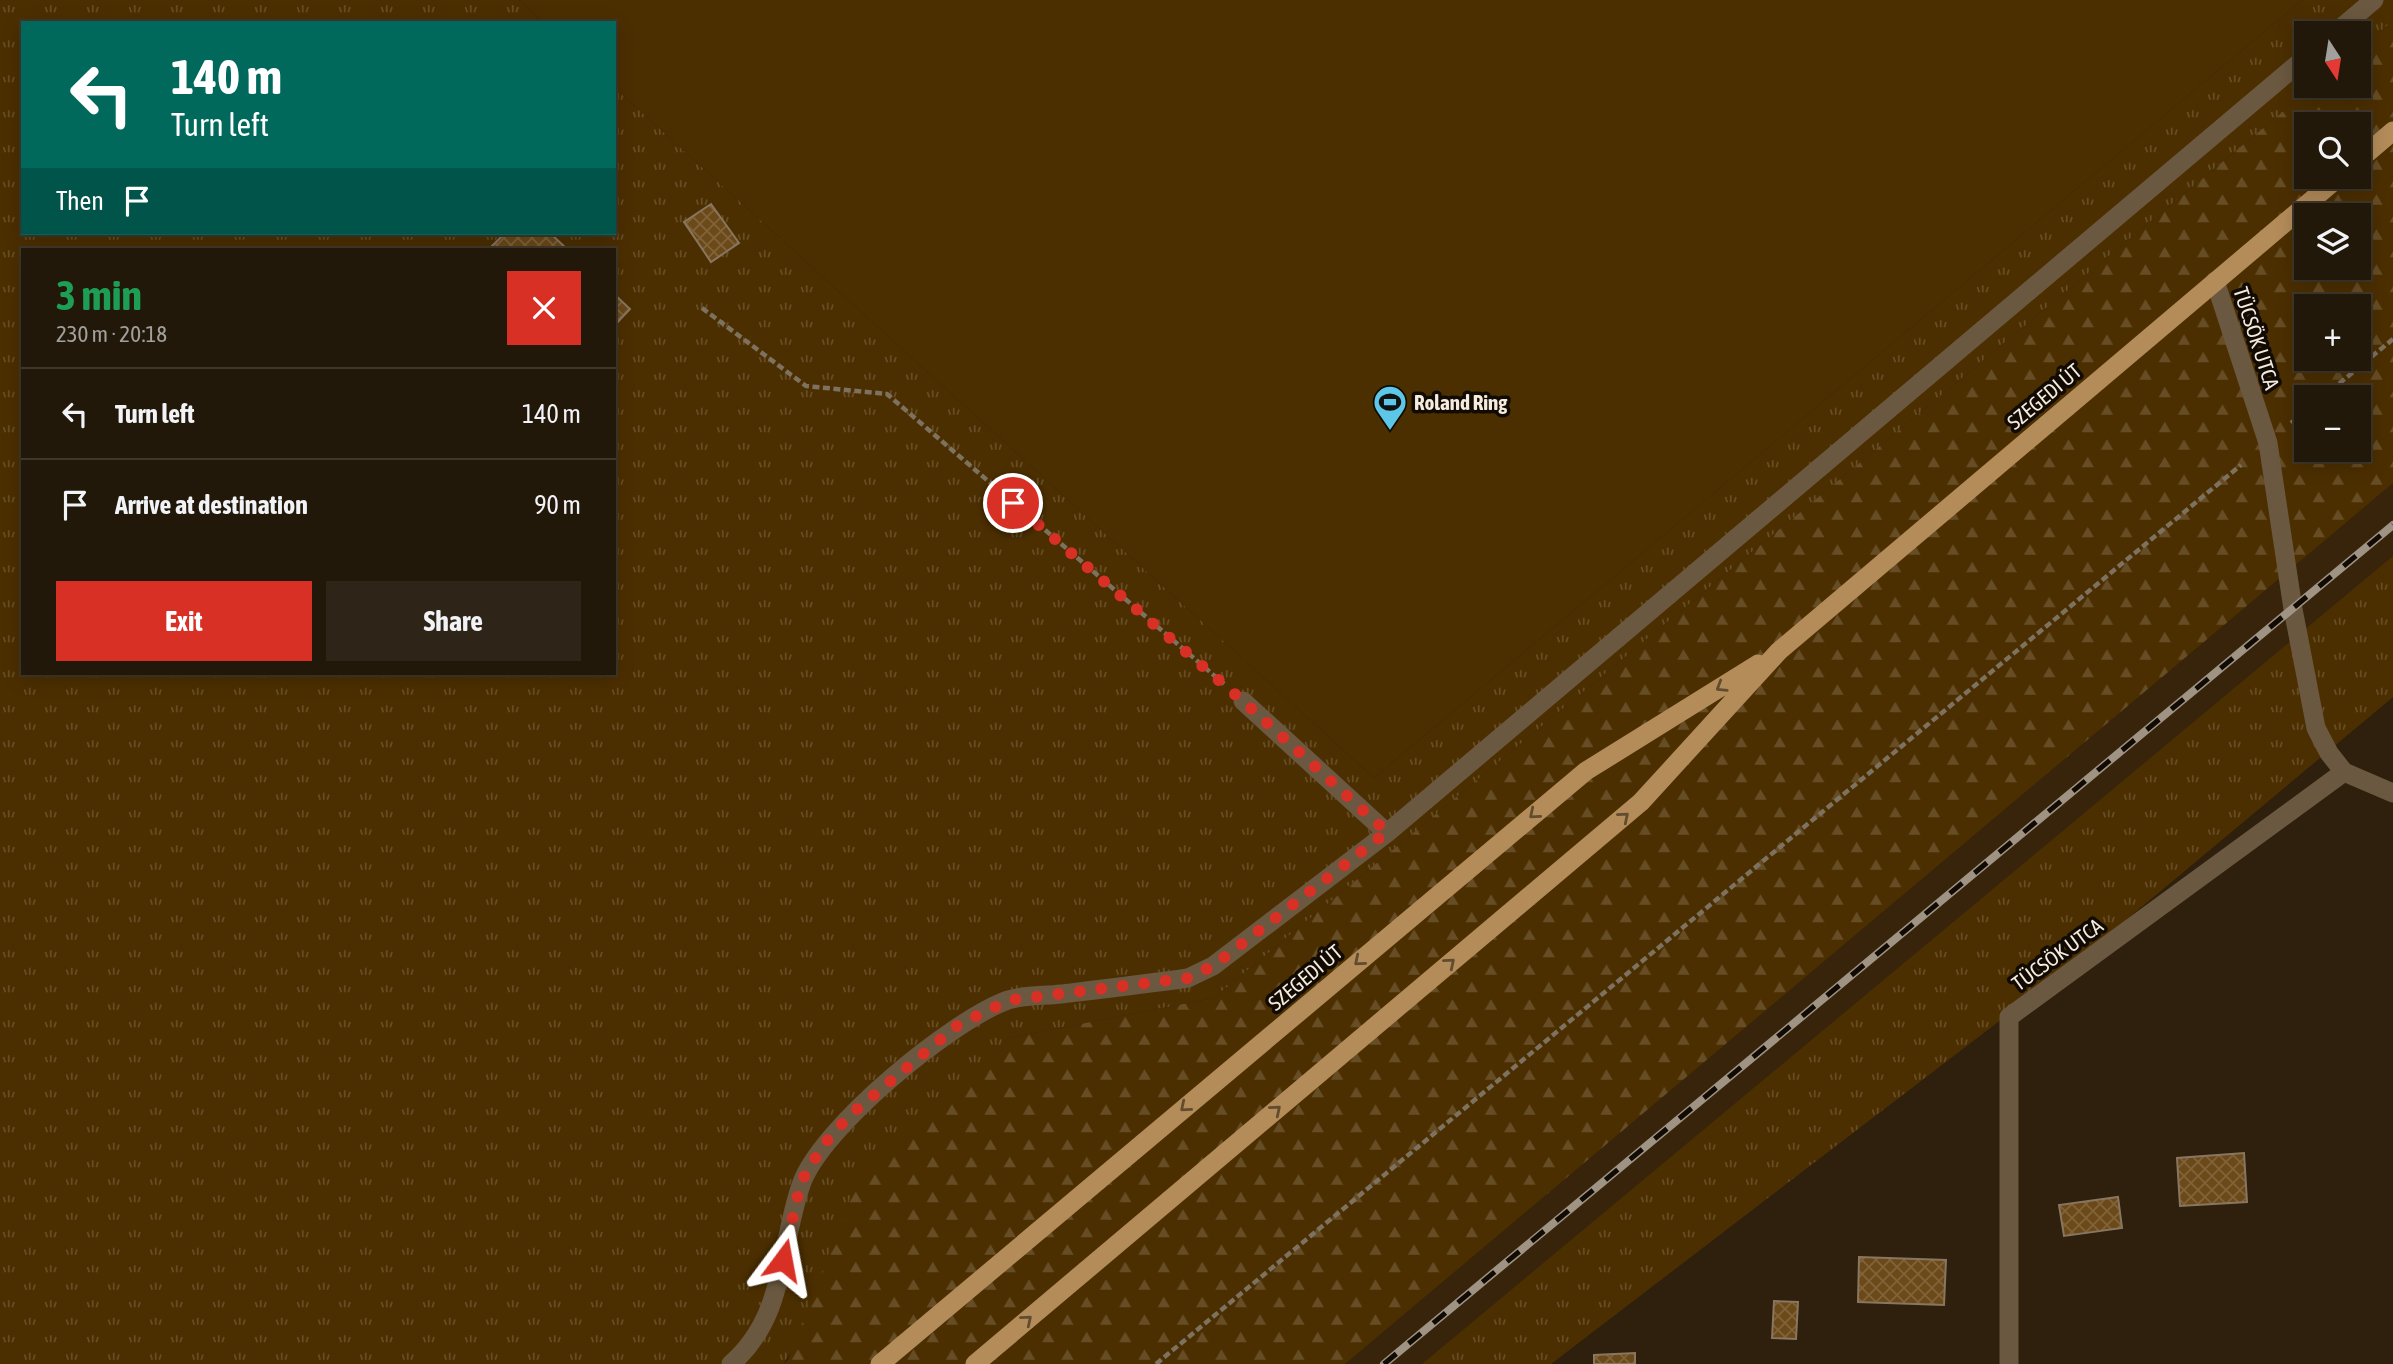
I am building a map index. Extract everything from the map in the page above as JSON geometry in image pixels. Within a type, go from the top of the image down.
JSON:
[{"type":"main road","points":[[2371,150],[2393,131]]},
{"type":"main road","name":"SZEGEDI ÚT","points":[[975,1364],[1640,802],[1779,651],[2325,189]]},
{"type":"main road","name":"SZEGEDI ÚT","points":[[880,1364],[1586,771],[1779,651]]},
{"type":"street","points":[[2349,21],[2374,0]]},
{"type":"street","points":[[731,1364],[747,1350],[771,1312],[801,1182],[824,1144],[850,1115],[958,1025],[1010,1000],[1188,978],[1213,966],[1387,832],[2294,67]]},
{"type":"street","name":"TÜCSÖK UTCA","points":[[2009,1364],[2009,1017],[2344,772],[2329,753],[2311,713],[2268,443],[2215,281]]},
{"type":"street","points":[[1243,701],[1387,832]]},
{"type":"street","points":[[2344,772],[2393,793]]},
{"type":"path","points":[[702,308],[807,386],[887,394],[1243,701]]},
{"type":"path","points":[[2337,385],[2393,339]]},
{"type":"path","points":[[1156,1364],[2294,421]]},
{"type":"shaded area","points":[[2393,483],[2393,556],[1422,1364],[1345,1364]]},
{"type":"green space","points":[[0,0],[519,0],[542,21],[21,21],[21,235],[616,235],[616,89],[1374,778],[2302,0],[2393,0],[2393,21],[2371,39],[2371,21],[2294,21],[2294,98],[2300,98],[1214,998],[1008,1038],[783,1364],[0,1364]]},
{"type":"green space","name":"Roland Ring","points":[[519,0],[2302,0],[1374,778],[616,89],[616,21],[542,21]]},
{"type":"green space","points":[[2393,21],[2393,483],[1345,1364],[783,1364],[788,1360],[857,1180],[1008,1038],[1214,998],[2300,98],[2371,98],[2371,39]]},
{"type":"green space","points":[[2393,556],[2393,697],[2066,970],[1551,1364],[1422,1364]]},
{"type":"building","points":[[711,204],[739,243],[711,262],[684,222]]},
{"type":"building","points":[[503,235],[552,235],[566,248],[490,248]]},
{"type":"building","points":[[616,296],[630,309],[616,324]]},
{"type":"building","points":[[2244,1153],[2247,1202],[2180,1206],[2177,1158]]},
{"type":"building","points":[[2118,1197],[2122,1228],[2064,1236],[2059,1205]]},
{"type":"building","points":[[1859,1257],[1946,1260],[1944,1305],[1858,1302]]},
{"type":"building","points":[[1774,1301],[1798,1302],[1796,1339],[1772,1338]]},
{"type":"building","points":[[1635,1353],[1635,1364],[1594,1364],[1594,1355]]},
{"type":"railway","points":[[1384,1364],[2393,525]]},
{"type":"place","name":"Roland Ring","points":[[1390,432]]},
{"type":"route","points":[[783,1260],[801,1182],[824,1144],[850,1115],[958,1025],[1010,1000],[1188,978],[1213,966],[1387,832],[1243,701],[1013,503]]}]
